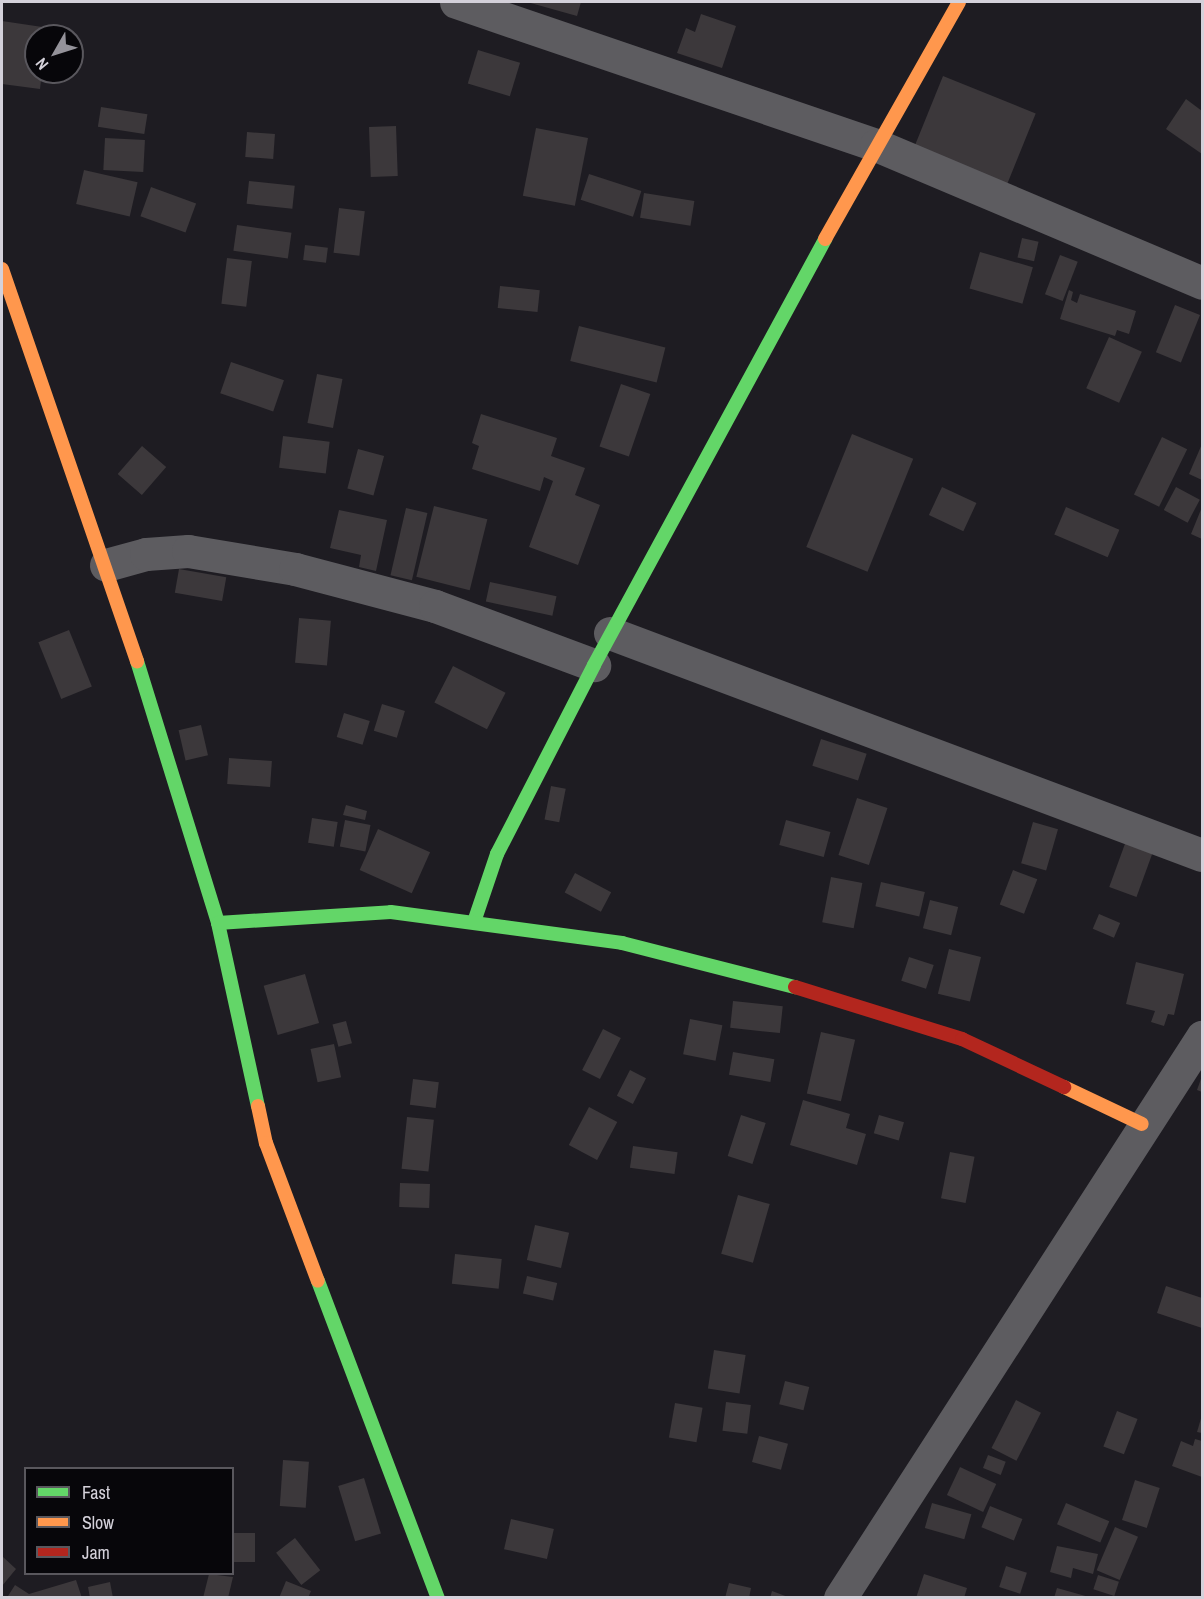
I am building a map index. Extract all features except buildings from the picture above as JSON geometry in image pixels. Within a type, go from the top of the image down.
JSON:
[{"type":"street","points":[[456,2],[876,145],[1203,283]]},
{"type":"street","points":[[474,922],[497,854],[610,633],[876,145],[959,2]]},
{"type":"street","points":[[2,268],[106,565],[218,923],[266,1143],[438,1598]]},
{"type":"street","points":[[106,565],[146,554],[188,551],[295,569],[435,606],[594,665]]},
{"type":"street","points":[[610,633],[1203,855]]},
{"type":"street","points":[[218,923],[391,912],[622,943],[808,990],[962,1039],[1142,1124]]},
{"type":"street","points":[[840,1598],[1142,1124],[1203,1037]]},
{"type":"traffic: fast","points":[[474,922],[497,854],[594,665],[825,239]]},
{"type":"traffic: fast","points":[[137,661],[218,923],[258,1106]]},
{"type":"traffic: fast","points":[[218,923],[391,912],[622,943],[795,987]]},
{"type":"traffic: fast","points":[[318,1281],[438,1598]]},
{"type":"traffic: slow","points":[[825,239],[959,2]]},
{"type":"traffic: slow","points":[[2,269],[137,661]]},
{"type":"traffic: slow","points":[[1064,1087],[1142,1124]]},
{"type":"traffic: slow","points":[[258,1106],[266,1143],[318,1281]]},
{"type":"traffic: jam","points":[[795,987],[962,1039],[1064,1087]]}]
